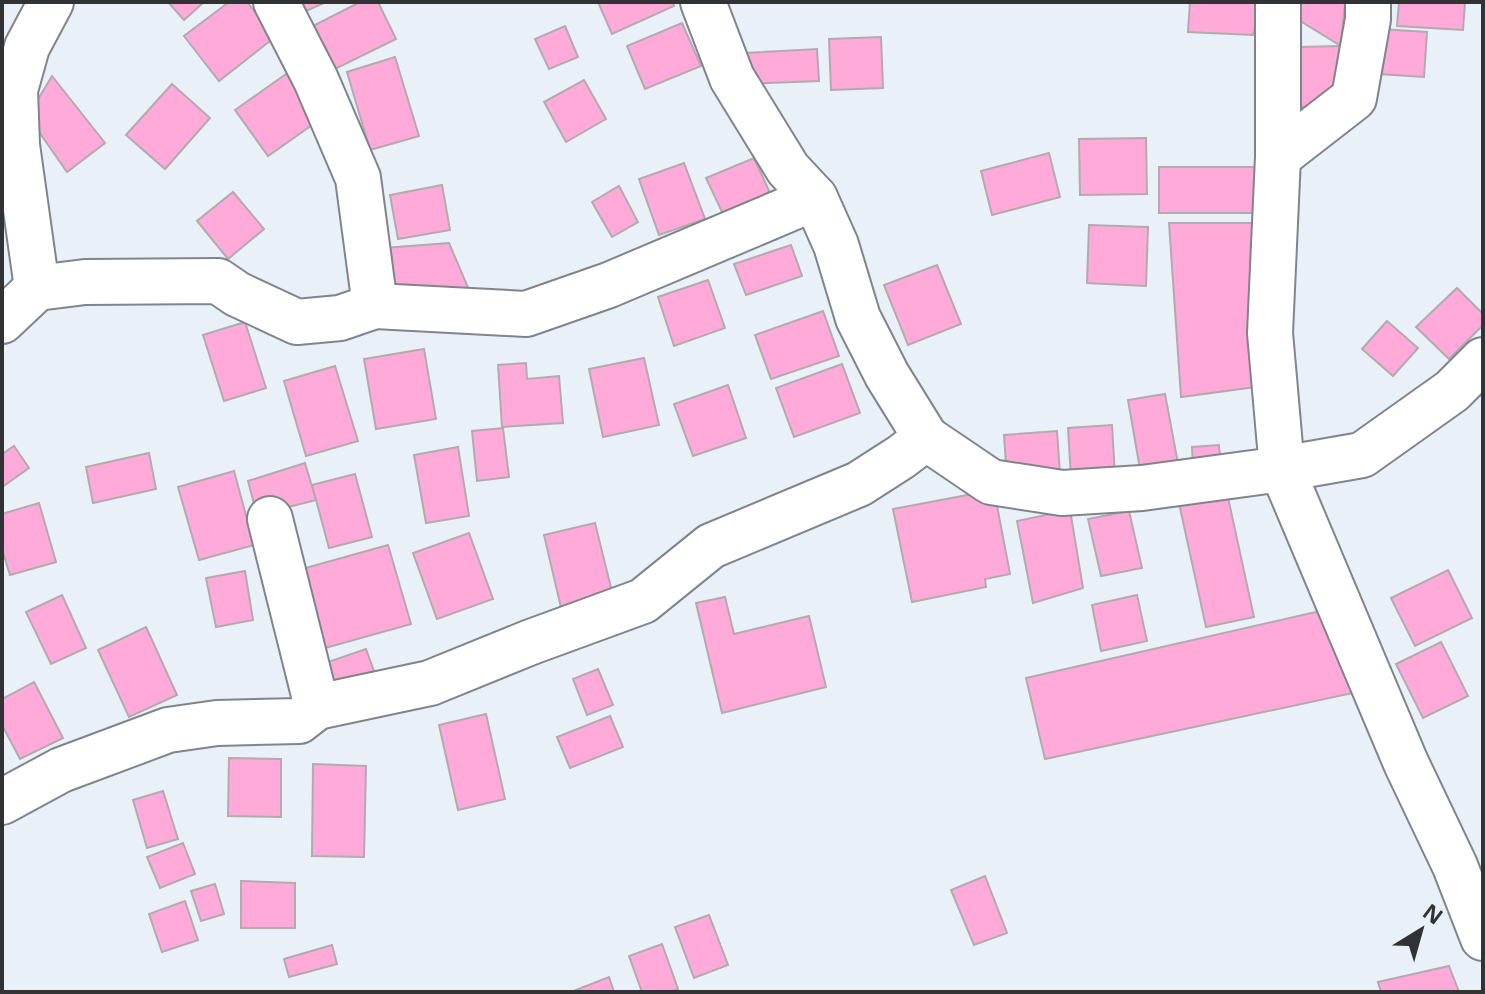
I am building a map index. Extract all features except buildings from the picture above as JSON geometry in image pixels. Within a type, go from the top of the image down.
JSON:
[{"type":"street","points":[[37,288],[9,145],[15,90],[27,47],[51,2]]},
{"type":"street","points":[[276,2],[316,80],[358,178],[375,306]]},
{"type":"street","points":[[703,2],[732,78],[788,169],[815,198],[836,245],[858,318],[887,375],[926,438],[991,482],[1062,493],[1142,488],[1362,455],[1452,391],[1483,360]]},
{"type":"street","points":[[1278,2],[1278,157],[1270,333],[1282,469],[1406,763],[1455,866],[1483,938]]},
{"type":"street","points":[[1278,157],[1354,98],[1368,19],[1368,2]]},
{"type":"street","points":[[2,321],[37,288],[85,282],[218,281],[237,294],[297,322],[340,318],[375,306],[526,314],[623,279],[815,198]]},
{"type":"street","points":[[2,802],[61,770],[168,730],[217,723],[299,721],[317,707],[430,683],[643,601],[711,546],[859,484],[926,438]]},
{"type":"street","points":[[270,519],[317,707]]}]
